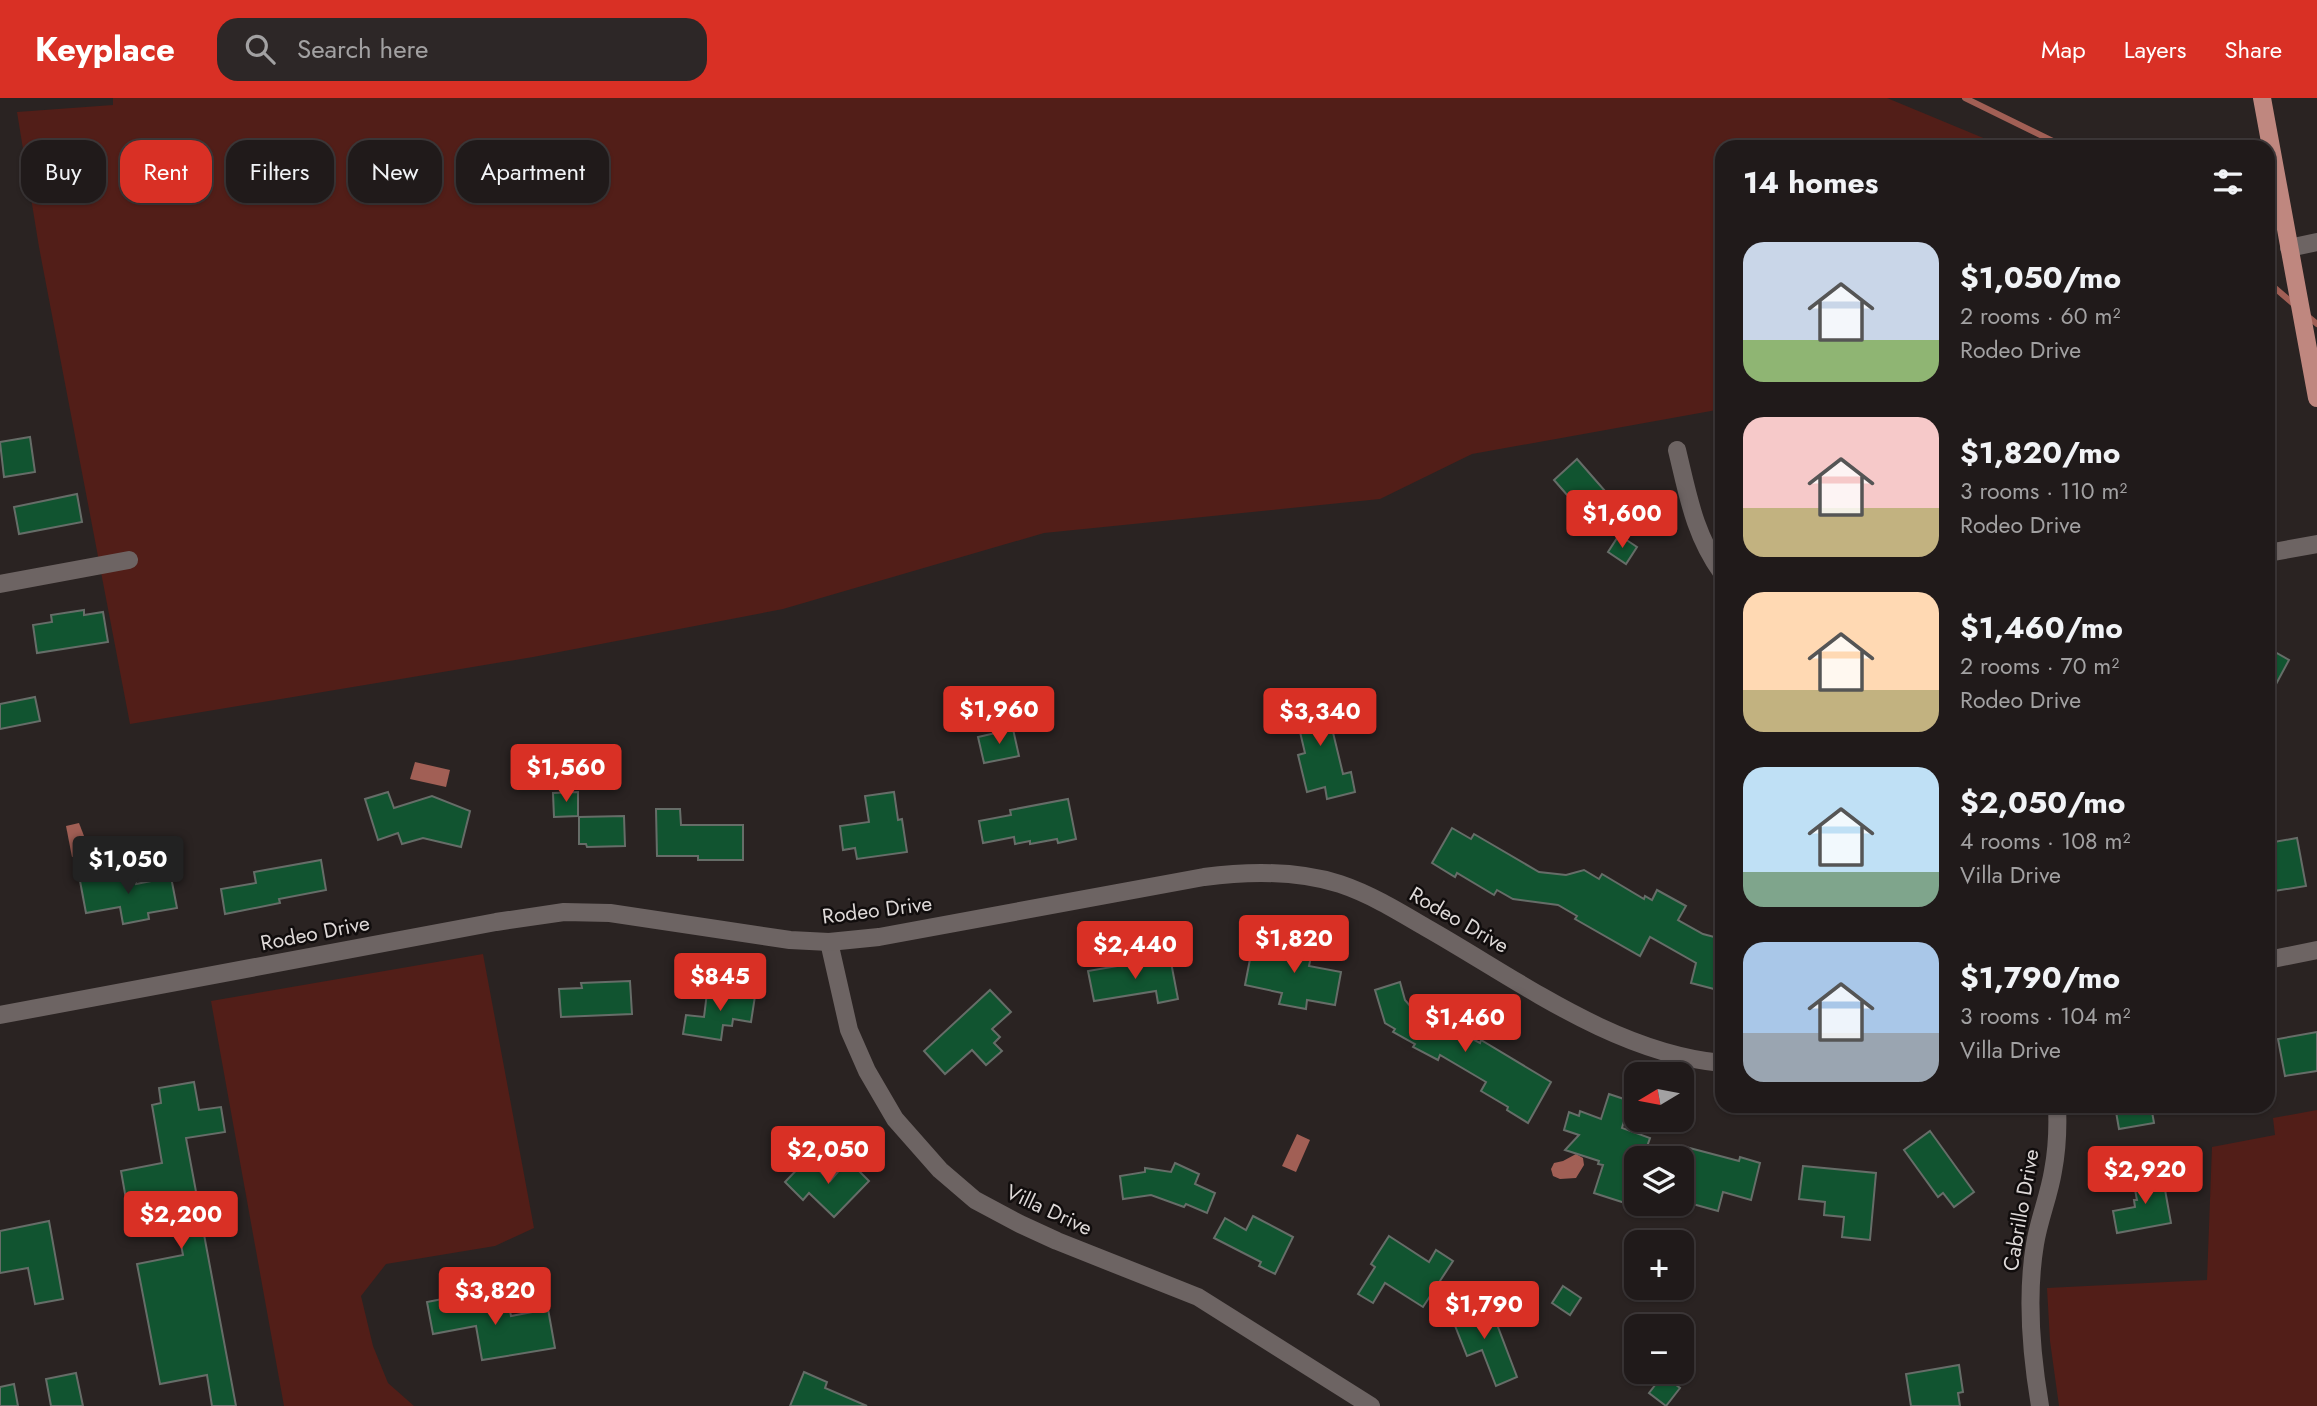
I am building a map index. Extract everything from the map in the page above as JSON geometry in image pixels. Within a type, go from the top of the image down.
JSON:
[{"type":"main road","points":[[2262,98],[2269,140]]},
{"type":"main road","points":[[2275,171],[2317,398]]},
{"type":"street","points":[[2289,250],[2317,242]]},
{"type":"street","points":[[1677,450],[1695,523],[1715,563]]},
{"type":"street","points":[[2275,552],[2317,544]]},
{"type":"street","points":[[0,584],[129,560]]},
{"type":"street","name":"Rodeo Drive","points":[[0,1015],[564,912],[617,914],[790,940],[829,942],[879,937],[1204,877],[1238,872],[1292,873],[1340,884],[1382,902],[1572,1013],[1612,1032],[1664,1051],[1715,1062]]},
{"type":"street","name":"Villa Drive","points":[[829,942],[849,1030],[867,1071],[895,1119],[949,1177],[975,1200],[1020,1224],[1198,1297],[1371,1406]]},
{"type":"street","points":[[2275,959],[2317,950]]},
{"type":"street","name":"Cabrillo Drive","points":[[2040,1406],[2030,1325],[2031,1280],[2035,1243],[2054,1170],[2057,1113]]},
{"type":"shaded area","points":[[113,98],[1887,98],[1988,140],[1715,140],[1715,410],[1472,454],[1380,499],[1044,533],[783,609],[533,657],[130,724],[32,203],[106,203],[106,140],[22,140],[17,112],[113,105]]},
{"type":"shaded area","points":[[415,762],[450,770],[446,787],[410,779]]},
{"type":"shaded area","points":[[79,823],[91,854],[72,857],[66,826]]},
{"type":"shaded area","points":[[483,954],[534,1228],[495,1246],[386,1264],[361,1296],[373,1346],[388,1383],[414,1406],[284,1406],[211,1001]]},
{"type":"shaded area","points":[[2317,1110],[2317,1406],[2059,1406],[2050,1341],[2047,1288],[2207,1280],[2212,1147],[2275,1135],[2273,1118]]},
{"type":"shaded area","points":[[1297,1134],[1310,1140],[1296,1172],[1282,1166]]},
{"type":"shaded area","points":[[1576,1154],[1583,1158],[1584,1165],[1576,1178],[1560,1179],[1553,1176],[1551,1169],[1554,1163]]},
{"type":"building","points":[[30,437],[35,472],[4,477],[0,442]]},
{"type":"building","points":[[1577,459],[1626,515],[1607,532],[1593,517],[1589,520],[1554,480]]},
{"type":"building","points":[[77,494],[82,522],[19,534],[14,507]]},
{"type":"building","points":[[1619,535],[1637,547],[1626,564],[1608,552]]},
{"type":"building","points":[[84,610],[84,615],[103,612],[108,642],[37,653],[33,625],[52,622],[51,615]]},
{"type":"building","points":[[2275,652],[2289,660],[2275,686]]},
{"type":"building","points":[[1323,691],[1343,774],[1351,772],[1355,792],[1327,799],[1325,787],[1307,792],[1298,755],[1305,753],[1292,698]]},
{"type":"building","points":[[35,697],[40,721],[0,729],[0,704]]},
{"type":"building","points":[[1013,729],[1019,756],[984,763],[978,737]]},
{"type":"building","points":[[388,792],[394,808],[432,796],[470,811],[461,847],[423,838],[402,844],[398,833],[378,840],[365,799]]},
{"type":"building","points":[[578,792],[578,816],[554,817],[553,793]]},
{"type":"building","points":[[894,792],[898,820],[902,819],[907,852],[857,859],[855,848],[843,850],[840,826],[869,822],[865,796]]},
{"type":"building","points":[[1068,799],[1076,839],[1058,843],[1057,839],[1015,844],[1014,837],[983,843],[979,821],[1011,815],[1010,810]]},
{"type":"building","points":[[656,809],[680,809],[681,825],[743,825],[743,860],[657,856]]},
{"type":"building","points":[[624,816],[625,846],[587,847],[586,844],[579,844],[579,817]]},
{"type":"building","points":[[1452,828],[1471,839],[1474,834],[1539,872],[1566,875],[1584,870],[1599,879],[1602,874],[1644,899],[1645,896],[1652,900],[1657,890],[1686,906],[1678,920],[1703,934],[1715,937],[1714,989],[1691,983],[1696,963],[1650,937],[1640,956],[1575,919],[1577,916],[1558,905],[1513,899],[1497,890],[1494,895],[1457,873],[1455,877],[1432,863]]},
{"type":"building","points":[[2297,838],[2306,886],[2275,891],[2275,842]]},
{"type":"building","points":[[321,860],[326,890],[279,899],[280,903],[225,914],[221,889],[256,883],[254,872]]},
{"type":"building","points":[[134,871],[136,884],[171,877],[177,908],[148,913],[149,919],[123,924],[120,907],[86,913],[80,881]]},
{"type":"building","points":[[1283,935],[1314,942],[1309,966],[1341,972],[1335,1005],[1307,1000],[1306,1009],[1279,1004],[1282,993],[1245,985],[1251,954],[1279,959]]},
{"type":"building","points":[[1170,957],[1178,999],[1158,1003],[1156,991],[1094,1001],[1088,971]]},
{"type":"building","points":[[630,981],[632,1014],[561,1017],[559,989],[582,988],[581,983]]},
{"type":"building","points":[[1400,982],[1405,1000],[1410,1006],[1480,1043],[1481,1040],[1551,1082],[1528,1123],[1481,1091],[1486,1082],[1440,1055],[1438,1060],[1413,1047],[1415,1044],[1393,1032],[1395,1029],[1385,1023],[1375,990]]},
{"type":"building","points":[[708,985],[729,988],[729,993],[755,996],[751,1022],[733,1019],[732,1026],[723,1025],[721,1040],[683,1034],[686,1015],[704,1017]]},
{"type":"building","points":[[990,990],[1011,1012],[992,1029],[1000,1037],[994,1043],[1002,1051],[986,1065],[972,1050],[945,1074],[924,1051]]},
{"type":"building","points":[[2317,1032],[2317,1071],[2285,1076],[2278,1039]]},
{"type":"building","points":[[194,1082],[199,1110],[221,1107],[225,1132],[186,1138],[236,1406],[212,1406],[207,1375],[160,1384],[137,1264],[183,1255],[174,1207],[129,1216],[121,1171],[162,1163],[152,1105],[161,1103],[159,1088]]},
{"type":"building","points":[[1609,1094],[1624,1099],[1624,1132],[1650,1138],[1647,1146],[1624,1146],[1624,1203],[1594,1193],[1603,1165],[1598,1164],[1599,1161],[1565,1150],[1579,1135],[1564,1130],[1569,1112],[1579,1116],[1580,1111],[1601,1119]]},
{"type":"building","points":[[2116,1113],[2152,1113],[2154,1123],[2119,1129]]},
{"type":"building","points":[[1930,1131],[1974,1192],[1954,1207],[1943,1193],[1938,1197],[1904,1150]]},
{"type":"building","points":[[1694,1149],[1739,1161],[1740,1157],[1760,1163],[1751,1200],[1723,1192],[1718,1211],[1694,1204]]},
{"type":"building","points":[[807,1159],[830,1181],[848,1160],[869,1181],[834,1217],[809,1193],[803,1200],[785,1182]]},
{"type":"building","points":[[1175,1163],[1199,1174],[1195,1184],[1215,1193],[1207,1213],[1186,1204],[1184,1207],[1151,1195],[1123,1199],[1120,1176],[1145,1172],[1145,1168],[1171,1172]]},
{"type":"building","points":[[1803,1166],[1876,1173],[1870,1240],[1842,1237],[1844,1217],[1824,1215],[1825,1202],[1799,1199]]},
{"type":"building","points":[[2162,1173],[2171,1223],[2117,1233],[2113,1211],[2135,1207],[2134,1200],[2137,1200],[2133,1179]]},
{"type":"building","points":[[1253,1216],[1293,1237],[1275,1274],[1259,1266],[1261,1262],[1214,1238],[1225,1218],[1246,1230]]},
{"type":"building","points":[[49,1221],[63,1299],[35,1304],[28,1268],[0,1273],[0,1231]]},
{"type":"building","points":[[1389,1236],[1429,1262],[1436,1250],[1453,1261],[1423,1307],[1385,1283],[1373,1303],[1358,1294],[1375,1267],[1371,1264]]},
{"type":"building","points":[[1563,1286],[1581,1298],[1570,1315],[1552,1303]]},
{"type":"building","points":[[458,1296],[461,1310],[508,1302],[511,1316],[548,1309],[555,1348],[482,1360],[476,1326],[433,1334],[427,1302]]},
{"type":"building","points":[[1477,1302],[1483,1317],[1493,1314],[1517,1377],[1496,1386],[1482,1350],[1467,1356],[1450,1313]]},
{"type":"building","points":[[1959,1365],[1963,1392],[1958,1393],[1960,1406],[1911,1406],[1906,1374]]},
{"type":"building","points":[[804,1372],[827,1382],[825,1388],[867,1406],[790,1406]]},
{"type":"building","points":[[76,1373],[83,1406],[51,1406],[46,1379]]},
{"type":"building","points":[[14,1384],[18,1406],[0,1406],[0,1387]]},
{"type":"building","points":[[1656,1384],[1675,1384],[1680,1388],[1666,1406],[1649,1393]]},
{"type":"waterway","points":[[1965,98],[2051,140]]},
{"type":"waterway","points":[[2275,288],[2297,307]]},
{"type":"waterway","points":[[2305,314],[2317,324]]}]
